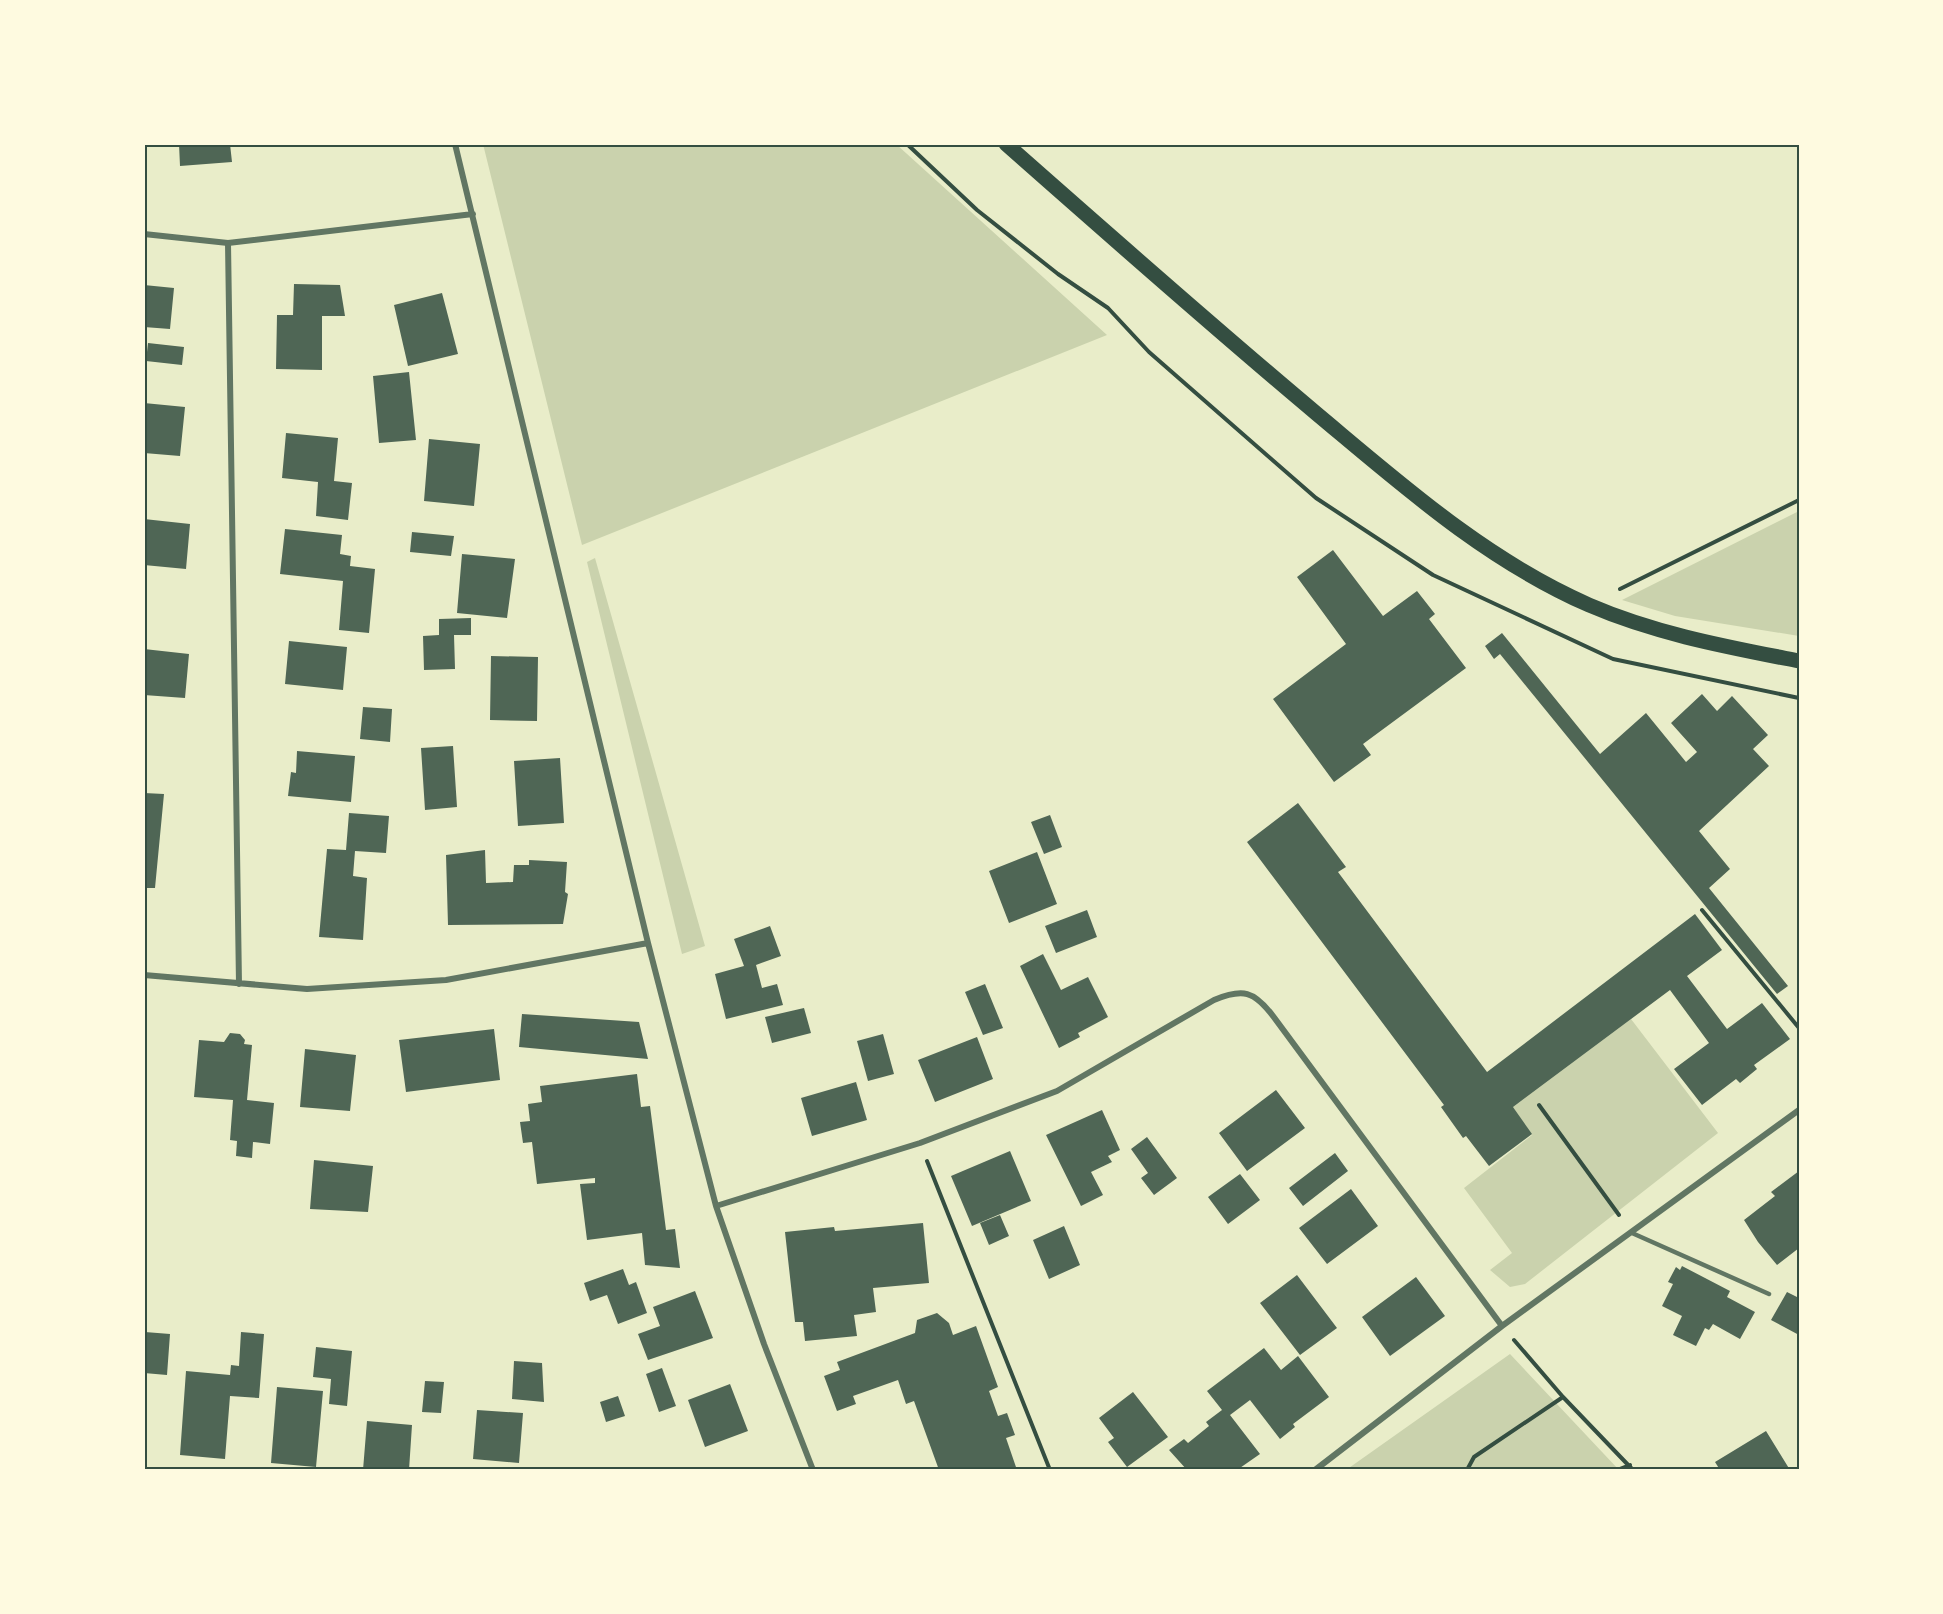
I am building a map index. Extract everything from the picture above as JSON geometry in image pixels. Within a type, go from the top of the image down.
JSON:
[{"type":"main road","points":[[1006,144],[1242,351],[1422,502],[1487,549],[1588,605],[1643,625],[1685,637],[1799,661]]},
{"type":"street","points":[[455,144],[648,943],[716,1206],[764,1344],[813,1470]]},
{"type":"street","points":[[144,234],[228,243],[473,214]]},
{"type":"street","points":[[228,243],[239,984]]},
{"type":"street","points":[[144,975],[307,989],[446,980],[648,943]]},
{"type":"street","points":[[716,1206],[920,1143],[1057,1091],[1214,1000],[1230,993],[1244,993],[1258,998],[1266,1007],[1502,1326]]},
{"type":"street","points":[[1315,1470],[1502,1326],[1799,1110]]},
{"type":"lane","points":[[1632,1233],[1769,1294]]},
{"type":"path","points":[[907,144],[977,210],[1058,274],[1108,308],[1149,352],[1316,498],[1433,575],[1613,659],[1799,698]]},
{"type":"path","points":[[1588,605],[1799,500]]},
{"type":"path","points":[[1702,910],[1799,1028]]},
{"type":"path","points":[[1539,1105],[1632,1233]]},
{"type":"path","points":[[920,1143],[1050,1470]]},
{"type":"path","points":[[1502,1326],[1563,1397],[1633,1470]]},
{"type":"path","points":[[1467,1470],[1474,1457],[1563,1397]]},
{"type":"path","points":[[1617,1470],[1629,1465]]},
{"type":"green space","points":[[483,144],[896,144],[1107,335],[582,545]]},
{"type":"green space","points":[[1799,511],[1799,636],[1675,616],[1622,600]]},
{"type":"green space","points":[[595,558],[705,946],[682,954],[587,562]]},
{"type":"green space","points":[[1631,1019],[1718,1133],[1525,1284],[1510,1287],[1490,1270],[1512,1253],[1464,1188],[1532,1135],[1513,1107]]},
{"type":"green space","points":[[1510,1354],[1619,1470],[1346,1470]]},
{"type":"building","points":[[179,144],[230,144],[232,162],[180,166]]},
{"type":"building","points":[[294,284],[340,285],[345,316],[322,316],[322,370],[276,369],[277,315],[293,315]]},
{"type":"building","points":[[144,285],[174,288],[170,329],[144,327]]},
{"type":"building","points":[[442,293],[458,354],[408,366],[394,305]]},
{"type":"building","points":[[148,343],[184,347],[182,365],[146,361]]},
{"type":"building","points":[[409,372],[416,440],[379,443],[373,376]]},
{"type":"building","points":[[144,403],[185,407],[180,456],[144,453]]},
{"type":"building","points":[[286,433],[338,438],[334,481],[352,483],[348,520],[316,516],[318,482],[282,478]]},
{"type":"building","points":[[429,439],[480,444],[474,506],[424,501]]},
{"type":"building","points":[[144,519],[190,524],[186,569],[144,565]]},
{"type":"building","points":[[285,529],[342,535],[340,554],[351,556],[350,566],[375,569],[369,633],[339,630],[343,581],[280,574]]},
{"type":"building","points":[[412,532],[454,536],[451,556],[410,552]]},
{"type":"building","points":[[1333,550],[1383,616],[1417,591],[1435,614],[1429,619],[1466,668],[1363,744],[1371,755],[1334,782],[1273,699],[1346,644],[1297,577]]},
{"type":"building","points":[[462,554],[515,559],[507,618],[457,613]]},
{"type":"building","points":[[471,618],[471,635],[454,635],[455,669],[424,670],[423,636],[439,635],[439,619]]},
{"type":"building","points":[[1502,633],[1600,754],[1646,713],[1686,762],[1697,752],[1671,723],[1702,694],[1717,711],[1732,696],[1768,735],[1753,749],[1769,766],[1699,831],[1730,869],[1709,888],[1788,986],[1777,994],[1500,654],[1494,659],[1485,646]]},
{"type":"building","points":[[289,641],[347,647],[343,690],[285,684]]},
{"type":"building","points":[[144,649],[189,654],[185,698],[144,695]]},
{"type":"building","points":[[491,656],[538,657],[537,721],[490,720]]},
{"type":"building","points":[[363,707],[392,709],[390,742],[360,739]]},
{"type":"building","points":[[453,746],[457,807],[425,810],[421,748]]},
{"type":"building","points":[[297,751],[355,756],[351,802],[288,796],[291,772],[296,773]]},
{"type":"building","points":[[560,758],[564,823],[518,826],[514,761]]},
{"type":"building","points":[[144,793],[164,794],[155,888],[144,888]]},
{"type":"building","points":[[1298,803],[1346,867],[1338,872],[1487,1072],[1695,914],[1722,950],[1687,976],[1727,1029],[1762,1003],[1790,1039],[1754,1065],[1757,1069],[1740,1083],[1736,1079],[1702,1105],[1674,1069],[1709,1043],[1670,990],[1513,1107],[1532,1134],[1489,1166],[1466,1136],[1463,1138],[1441,1107],[1444,1105],[1247,842]]},
{"type":"building","points":[[349,813],[389,816],[386,853],[355,851],[353,876],[367,878],[363,940],[319,937],[327,849],[346,850]]},
{"type":"building","points":[[1050,815],[1062,847],[1044,854],[1031,822]]},
{"type":"building","points":[[485,850],[486,883],[513,882],[514,865],[529,865],[529,860],[567,862],[565,892],[568,894],[563,924],[448,925],[446,855]]},
{"type":"building","points":[[1037,852],[1057,904],[1009,923],[989,871]]},
{"type":"building","points":[[1087,910],[1097,937],[1056,953],[1045,926]]},
{"type":"building","points":[[770,926],[781,956],[756,965],[762,988],[777,984],[783,1005],[726,1019],[715,974],[744,966],[734,939]]},
{"type":"building","points":[[1043,954],[1061,990],[1088,977],[1108,1017],[1078,1033],[1080,1037],[1059,1048],[1020,966]]},
{"type":"building","points":[[985,984],[1003,1028],[983,1035],[965,992]]},
{"type":"building","points":[[804,1008],[811,1033],[772,1043],[765,1017]]},
{"type":"building","points":[[522,1014],[639,1022],[648,1059],[519,1047]]},
{"type":"building","points":[[494,1029],[500,1080],[406,1092],[399,1040]]},
{"type":"building","points":[[230,1033],[240,1034],[245,1040],[244,1044],[252,1045],[247,1100],[274,1103],[270,1144],[253,1142],[252,1158],[236,1156],[237,1141],[230,1140],[233,1100],[194,1097],[199,1040],[224,1042]]},
{"type":"building","points":[[883,1034],[894,1074],[868,1081],[857,1041]]},
{"type":"building","points":[[977,1037],[993,1079],[935,1102],[918,1060]]},
{"type":"building","points":[[305,1049],[356,1055],[350,1111],[300,1107]]},
{"type":"building","points":[[637,1074],[641,1107],[650,1106],[666,1230],[675,1229],[680,1268],[645,1265],[642,1233],[587,1240],[580,1184],[595,1183],[595,1178],[537,1184],[532,1142],[523,1143],[520,1122],[530,1121],[528,1104],[542,1102],[540,1086]]},
{"type":"building","points":[[856,1082],[867,1120],[812,1136],[801,1098]]},
{"type":"building","points":[[1276,1090],[1305,1128],[1247,1171],[1219,1133]]},
{"type":"building","points":[[1102,1110],[1120,1150],[1108,1156],[1112,1162],[1091,1172],[1103,1195],[1081,1206],[1046,1135]]},
{"type":"building","points":[[1147,1137],[1177,1178],[1154,1195],[1141,1178],[1148,1173],[1131,1149]]},
{"type":"building","points":[[1010,1151],[1031,1201],[972,1226],[951,1176]]},
{"type":"building","points":[[1335,1153],[1348,1171],[1303,1206],[1289,1188]]},
{"type":"building","points":[[314,1160],[373,1166],[368,1212],[310,1209]]},
{"type":"building","points":[[1799,1171],[1799,1248],[1777,1265],[1744,1220],[1775,1196],[1771,1192]]},
{"type":"building","points":[[1240,1174],[1260,1200],[1228,1224],[1208,1197]]},
{"type":"building","points":[[1351,1189],[1378,1226],[1327,1264],[1299,1228]]},
{"type":"building","points":[[1000,1215],[1009,1236],[989,1245],[980,1223]]},
{"type":"building","points":[[923,1223],[929,1283],[873,1288],[876,1312],[854,1315],[857,1336],[805,1341],[803,1322],[795,1322],[785,1232],[834,1227],[835,1231]]},
{"type":"building","points":[[1064,1226],[1080,1265],[1049,1279],[1033,1240]]},
{"type":"building","points":[[1682,1266],[1730,1291],[1727,1297],[1755,1312],[1740,1339],[1713,1324],[1709,1330],[1705,1328],[1696,1346],[1673,1335],[1682,1316],[1662,1306],[1673,1284],[1668,1282],[1676,1267],[1680,1270]]},
{"type":"building","points":[[623,1269],[629,1285],[636,1282],[647,1313],[618,1324],[607,1295],[590,1301],[584,1283]]},
{"type":"building","points":[[1297,1275],[1337,1328],[1300,1355],[1260,1303]]},
{"type":"building","points":[[1416,1277],[1445,1316],[1390,1356],[1362,1317]]},
{"type":"building","points":[[695,1291],[713,1338],[648,1360],[638,1334],[660,1326],[653,1307]]},
{"type":"building","points":[[1787,1292],[1799,1298],[1799,1335],[1771,1320]]},
{"type":"building","points":[[937,1313],[949,1323],[953,1335],[976,1326],[998,1387],[989,1391],[998,1416],[1007,1413],[1015,1435],[1006,1438],[1017,1470],[939,1470],[914,1401],[906,1404],[898,1380],[853,1396],[856,1404],[837,1411],[824,1376],[840,1370],[837,1362],[915,1333],[917,1320]]},
{"type":"building","points":[[145,1332],[170,1334],[167,1375],[144,1373]]},
{"type":"building","points":[[241,1332],[264,1334],[259,1398],[230,1396],[225,1459],[180,1455],[186,1371],[230,1375],[231,1365],[239,1366]]},
{"type":"building","points":[[316,1347],[352,1351],[347,1406],[329,1404],[331,1379],[313,1377]]},
{"type":"building","points":[[1264,1348],[1281,1370],[1298,1356],[1329,1397],[1293,1424],[1295,1427],[1280,1439],[1250,1400],[1230,1415],[1260,1454],[1237,1470],[1187,1470],[1169,1450],[1184,1439],[1188,1443],[1209,1426],[1206,1422],[1222,1410],[1207,1391]]},
{"type":"building","points":[[514,1361],[542,1363],[544,1402],[512,1399]]},
{"type":"building","points":[[662,1368],[676,1406],[659,1412],[646,1374]]},
{"type":"building","points":[[425,1381],[444,1382],[441,1413],[422,1412]]},
{"type":"building","points":[[730,1384],[748,1431],[705,1447],[688,1400]]},
{"type":"building","points":[[277,1387],[323,1391],[316,1467],[271,1463]]},
{"type":"building","points":[[1133,1392],[1168,1437],[1127,1467],[1108,1442],[1114,1438],[1099,1418]]},
{"type":"building","points":[[618,1396],[625,1416],[606,1422],[600,1402]]},
{"type":"building","points":[[477,1410],[523,1413],[519,1463],[473,1459]]},
{"type":"building","points":[[367,1421],[412,1425],[409,1470],[363,1470]]},
{"type":"building","points":[[1766,1431],[1790,1470],[1720,1470],[1715,1462]]}]
